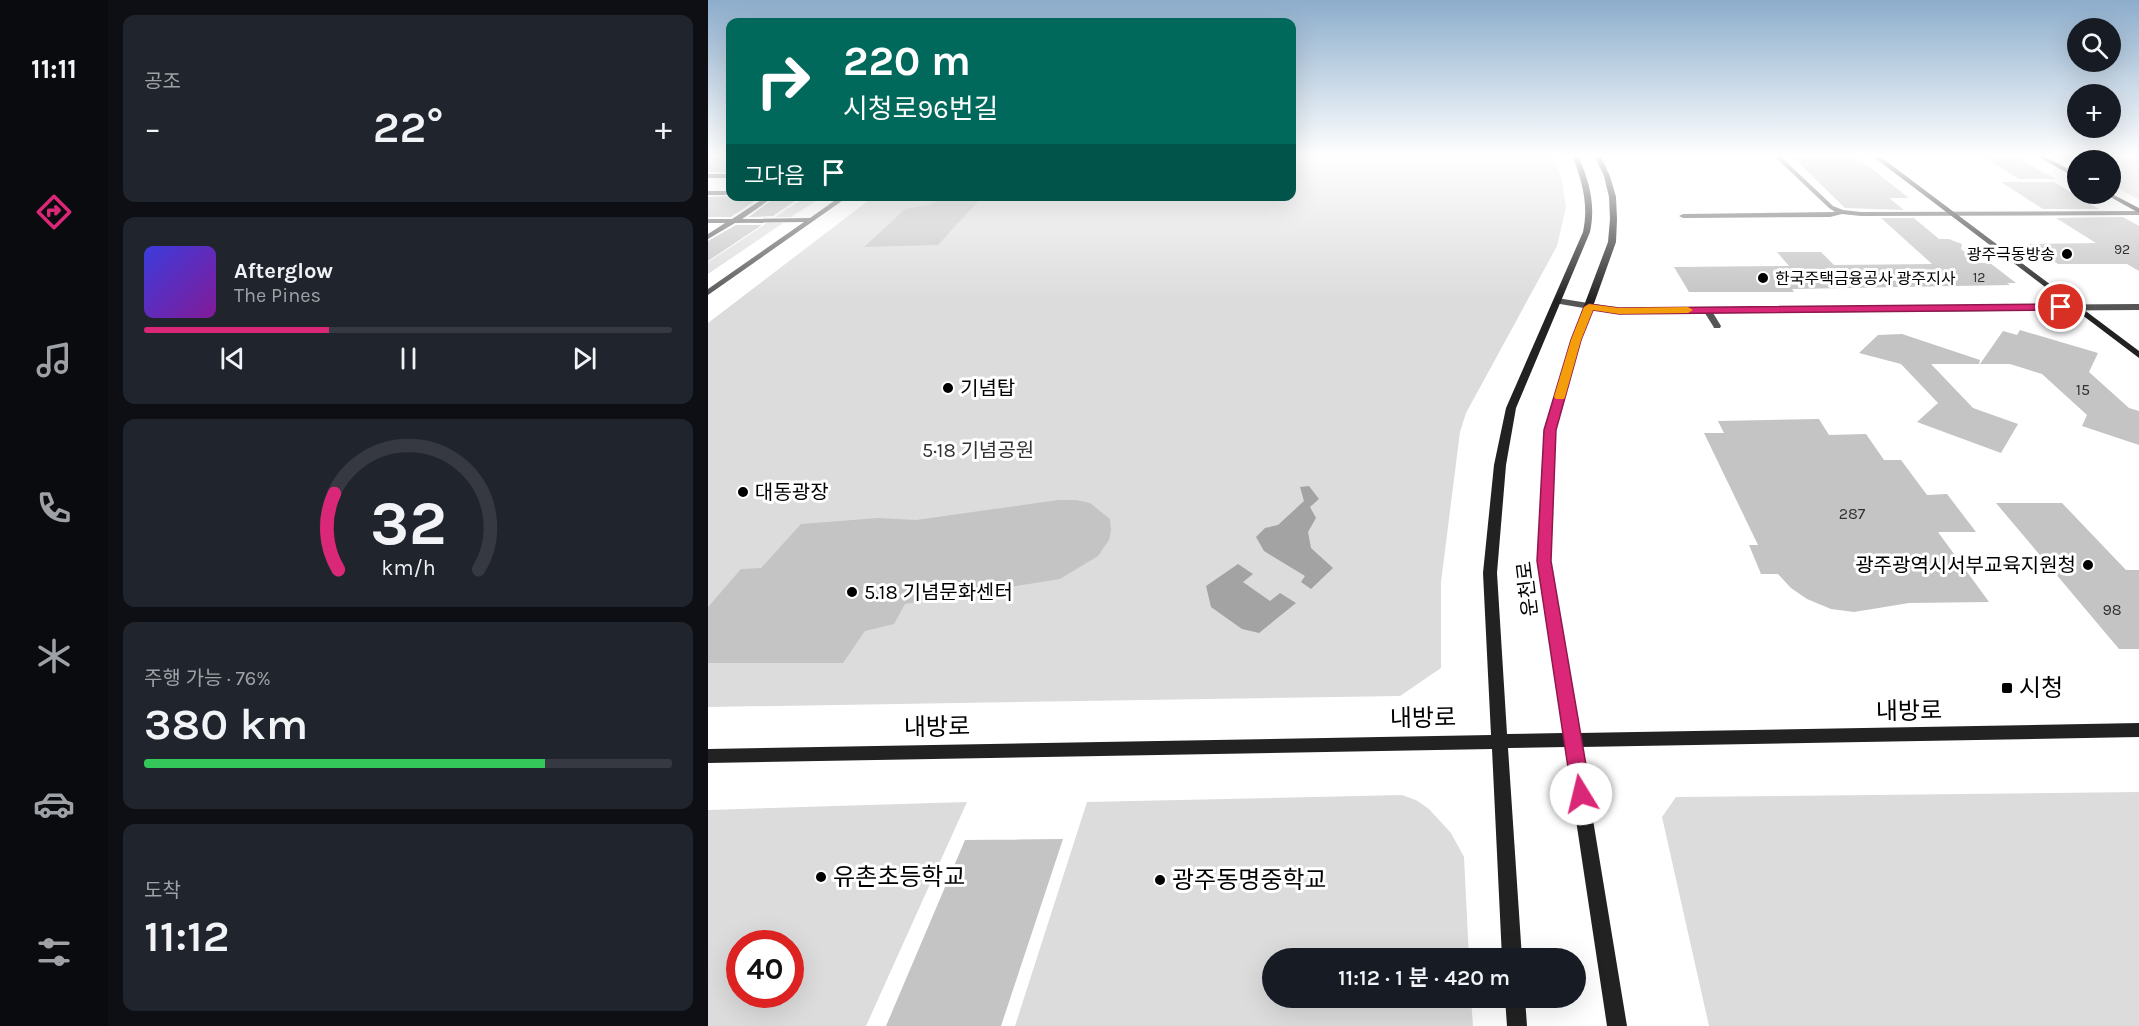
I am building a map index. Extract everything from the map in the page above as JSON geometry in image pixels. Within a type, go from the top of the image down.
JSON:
[{"type":"street","points":[[708,237],[762,203]]},
{"type":"street","points":[[708,293],[836,203]]},
{"type":"street","name":"운천로","points":[[1511,948],[1490,573],[1500,465],[1511,408],[1574,259],[1584,242],[1590,203]]},
{"type":"street","name":"운천로","points":[[1614,203],[1612,242],[1576,340],[1550,430],[1544,561],[1617,1026]]},
{"type":"street","points":[[1827,203],[1842,212]]},
{"type":"street","points":[[1937,203],[2139,355]]},
{"type":"street","points":[[2123,203],[2139,212]]},
{"type":"street","points":[[1683,216],[1830,215],[1842,212],[1952,214],[2139,212]]},
{"type":"street","points":[[708,221],[810,220]]},
{"type":"street","points":[[1557,301],[1619,311],[2139,307]]},
{"type":"street","points":[[1707,310],[1717,326]]},
{"type":"street","name":"내방로","points":[[708,756],[2139,730]]},
{"type":"street","points":[[1516,1008],[1517,1026]]},
{"type":"green space","points":[[797,203],[813,203],[791,217],[775,217]]},
{"type":"green space","name":"5·18 기념공원","points":[[865,203],[1565,203],[1566,207],[1557,246],[1466,413],[1460,432],[1441,582],[1441,668],[1400,696],[708,707],[708,323]]},
{"type":"green space","points":[[767,223],[783,223],[708,274],[708,262]]},
{"type":"green space","points":[[2139,792],[2139,1026],[1709,1026],[1662,817],[1676,797]]},
{"type":"green space","name":"광주동명중학교","points":[[1402,795],[1416,800],[1429,809],[1451,833],[1464,857],[1469,948],[1262,948],[1262,1008],[1472,1008],[1473,1026],[1015,1026],[1087,802]]},
{"type":"green space","name":"유촌초등학교","points":[[967,802],[866,1026],[708,1026],[708,810]]},
{"type":"shaded area","points":[[1309,486],[1319,499],[1310,507],[1316,518],[1308,532],[1311,548],[1333,568],[1311,589],[1301,582],[1305,576],[1264,551],[1256,537],[1265,528],[1278,525],[1304,501],[1300,487]]},
{"type":"shaded area","points":[[1238,564],[1253,574],[1243,582],[1270,601],[1280,593],[1296,603],[1259,633],[1242,629],[1211,607],[1206,586]]},
{"type":"building","points":[[708,203],[752,203],[731,217],[708,217]]},
{"type":"building","points":[[768,203],[792,203],[773,216],[749,217]]},
{"type":"building","points":[[933,203],[977,203],[938,245],[864,247],[905,209]]},
{"type":"building","points":[[1840,203],[1895,203],[1904,210],[1845,208]]},
{"type":"building","points":[[2033,203],[2091,204],[2099,209],[2043,209]]},
{"type":"building","points":[[2123,217],[2139,226],[2139,271],[2127,264],[2058,264],[2029,244],[2096,243],[2056,218]]},
{"type":"building","points":[[1881,218],[1914,218],[1939,239],[1949,239],[1962,244],[1961,249],[1979,263],[1990,263],[2016,283],[2007,283],[2010,285],[1792,289],[1794,292],[1689,292],[1674,267],[1789,266],[1777,252],[1821,252],[1834,265],[1932,264]]},
{"type":"building","points":[[736,225],[762,225],[708,261],[708,241]]},
{"type":"building","points":[[2020,330],[2098,353],[2089,372],[2129,408],[2139,411],[2139,445],[2082,426],[2087,415],[2042,374],[2010,364],[1980,364],[2003,331],[2017,335]]},
{"type":"building","points":[[1902,334],[1980,360],[1979,364],[1931,364],[1973,408],[2018,424],[2001,453],[1917,422],[1938,403],[1901,364],[1859,353],[1878,335]]},
{"type":"building","points":[[1819,419],[1829,435],[1866,434],[1884,460],[1901,460],[1927,495],[1947,494],[1976,532],[1938,532],[1989,602],[1909,603],[1854,612],[1831,609],[1807,599],[1791,588],[1778,574],[1761,574],[1749,545],[1758,545],[1704,433],[1724,433],[1718,421]]},
{"type":"building","name":"5.18 기념문화센터","points":[[1058,500],[1090,503],[1110,519],[1111,530],[1109,540],[1098,556],[1060,579],[905,604],[894,624],[865,631],[843,663],[708,663],[708,607],[741,569],[761,568],[801,524],[878,518],[916,520]]},
{"type":"building","points":[[1996,503],[2062,503],[2126,570],[2139,570],[2139,649],[2119,649]]},
{"type":"building","points":[[1063,839],[1001,1026],[886,1026],[965,840]]},
{"type":"slow traffic","points":[[1560,397],[1576,340],[1589,307],[1619,311],[1688,310]]},
{"type":"place","name":"광주극동방송","points":[[2067,254]]},
{"type":"place","name":"한국주택금융공사 광주지사","points":[[1763,278]]},
{"type":"place","name":"기념탑","points":[[948,388]]},
{"type":"place","name":"대동광장","points":[[743,492]]},
{"type":"place","name":"광주광역시서부교육지원청","points":[[2088,565]]},
{"type":"place","name":"5.18 기념문화센터","points":[[852,592]]},
{"type":"place","name":"시청","points":[[2007,688]]},
{"type":"place","name":"유촌초등학교","points":[[821,877]]},
{"type":"place","name":"광주동명중학교","points":[[1160,880]]},
{"type":"route","points":[[1581,794],[1544,561],[1550,430],[1576,340],[1589,307],[1619,311],[2061,307]]}]
